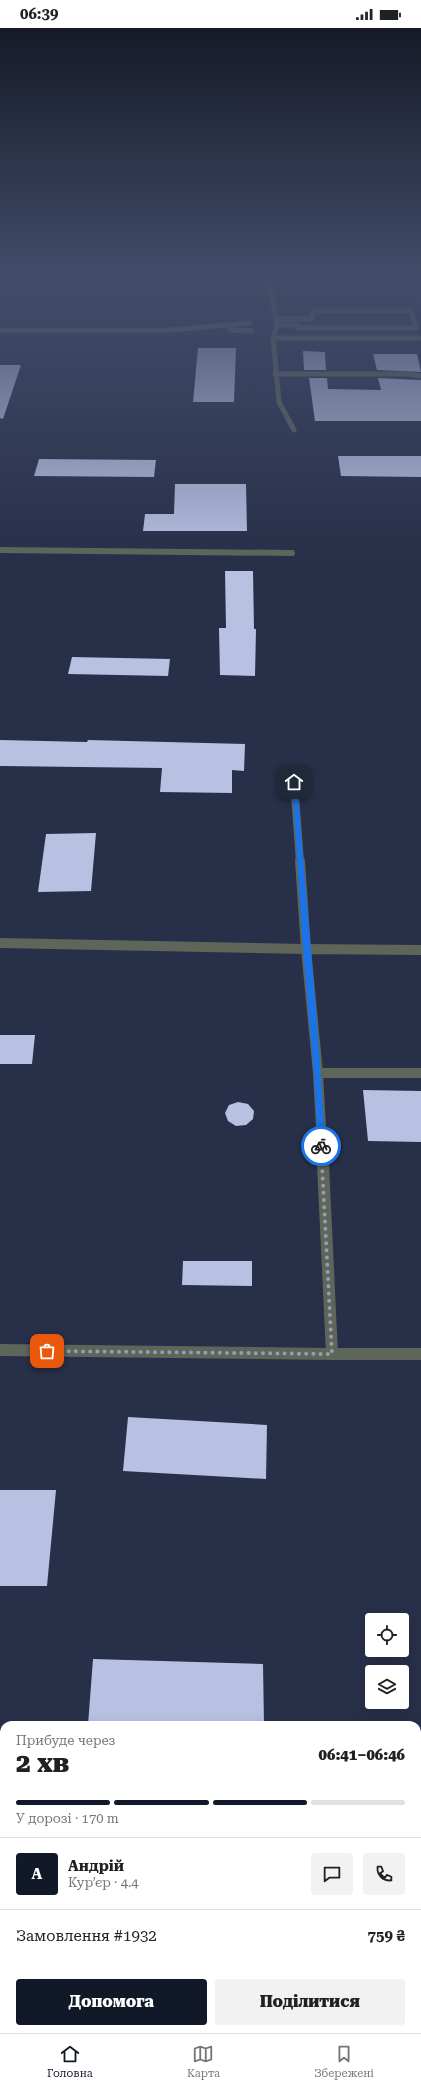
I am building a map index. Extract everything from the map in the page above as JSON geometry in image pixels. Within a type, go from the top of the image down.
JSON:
[{"type":"lane","points":[[275,375],[278,402],[294,430]]},
{"type":"lane","points":[[406,375],[421,376]]},
{"type":"lane","points":[[0,550],[292,553]]},
{"type":"lane","points":[[294,782],[306,949],[318,1073],[332,1354]]},
{"type":"lane","points":[[0,943],[421,950]]},
{"type":"lane","points":[[318,1073],[421,1073]]},
{"type":"lane","points":[[0,1350],[421,1354]]},
{"type":"building","points":[[0,375],[18,375],[3,419],[0,418]]},
{"type":"building","points":[[196,375],[235,375],[234,402],[193,402]]},
{"type":"building","points":[[309,378],[327,378],[328,389],[381,390],[378,378],[421,380],[421,421],[315,421]]},
{"type":"building","points":[[338,456],[421,456],[421,477],[341,476]]},
{"type":"building","points":[[39,459],[156,460],[154,477],[34,476]]},
{"type":"building","points":[[175,484],[246,484],[247,531],[143,531],[145,514],[174,514]]},
{"type":"building","points":[[225,571],[253,571],[254,629],[256,629],[255,676],[220,675],[219,628],[226,628]]},
{"type":"building","points":[[72,657],[170,659],[168,676],[68,674]]},
{"type":"building","points":[[0,740],[87,742],[88,740],[245,744],[244,771],[232,770],[232,793],[160,792],[162,768],[0,766]]},
{"type":"building","points":[[96,833],[91,891],[38,892],[46,834]]},
{"type":"building","points":[[0,1035],[35,1035],[32,1064],[0,1064]]},
{"type":"building","points":[[363,1090],[421,1091],[421,1142],[368,1141]]},
{"type":"building","points":[[238,1102],[248,1104],[254,1111],[253,1119],[246,1125],[236,1126],[228,1121],[225,1113],[229,1105]]},
{"type":"building","points":[[183,1261],[252,1261],[252,1286],[182,1285]]},
{"type":"building","points":[[128,1417],[267,1425],[266,1479],[123,1471]]},
{"type":"building","points":[[0,1490],[56,1490],[47,1586],[0,1586]]},
{"type":"building","points":[[93,1659],[263,1664],[264,1721],[88,1721]]},
{"type":"way so far","points":[[47,1351],[332,1354],[321,1146]]},
{"type":"route","points":[[294,782],[306,949],[318,1073],[321,1146]]}]
